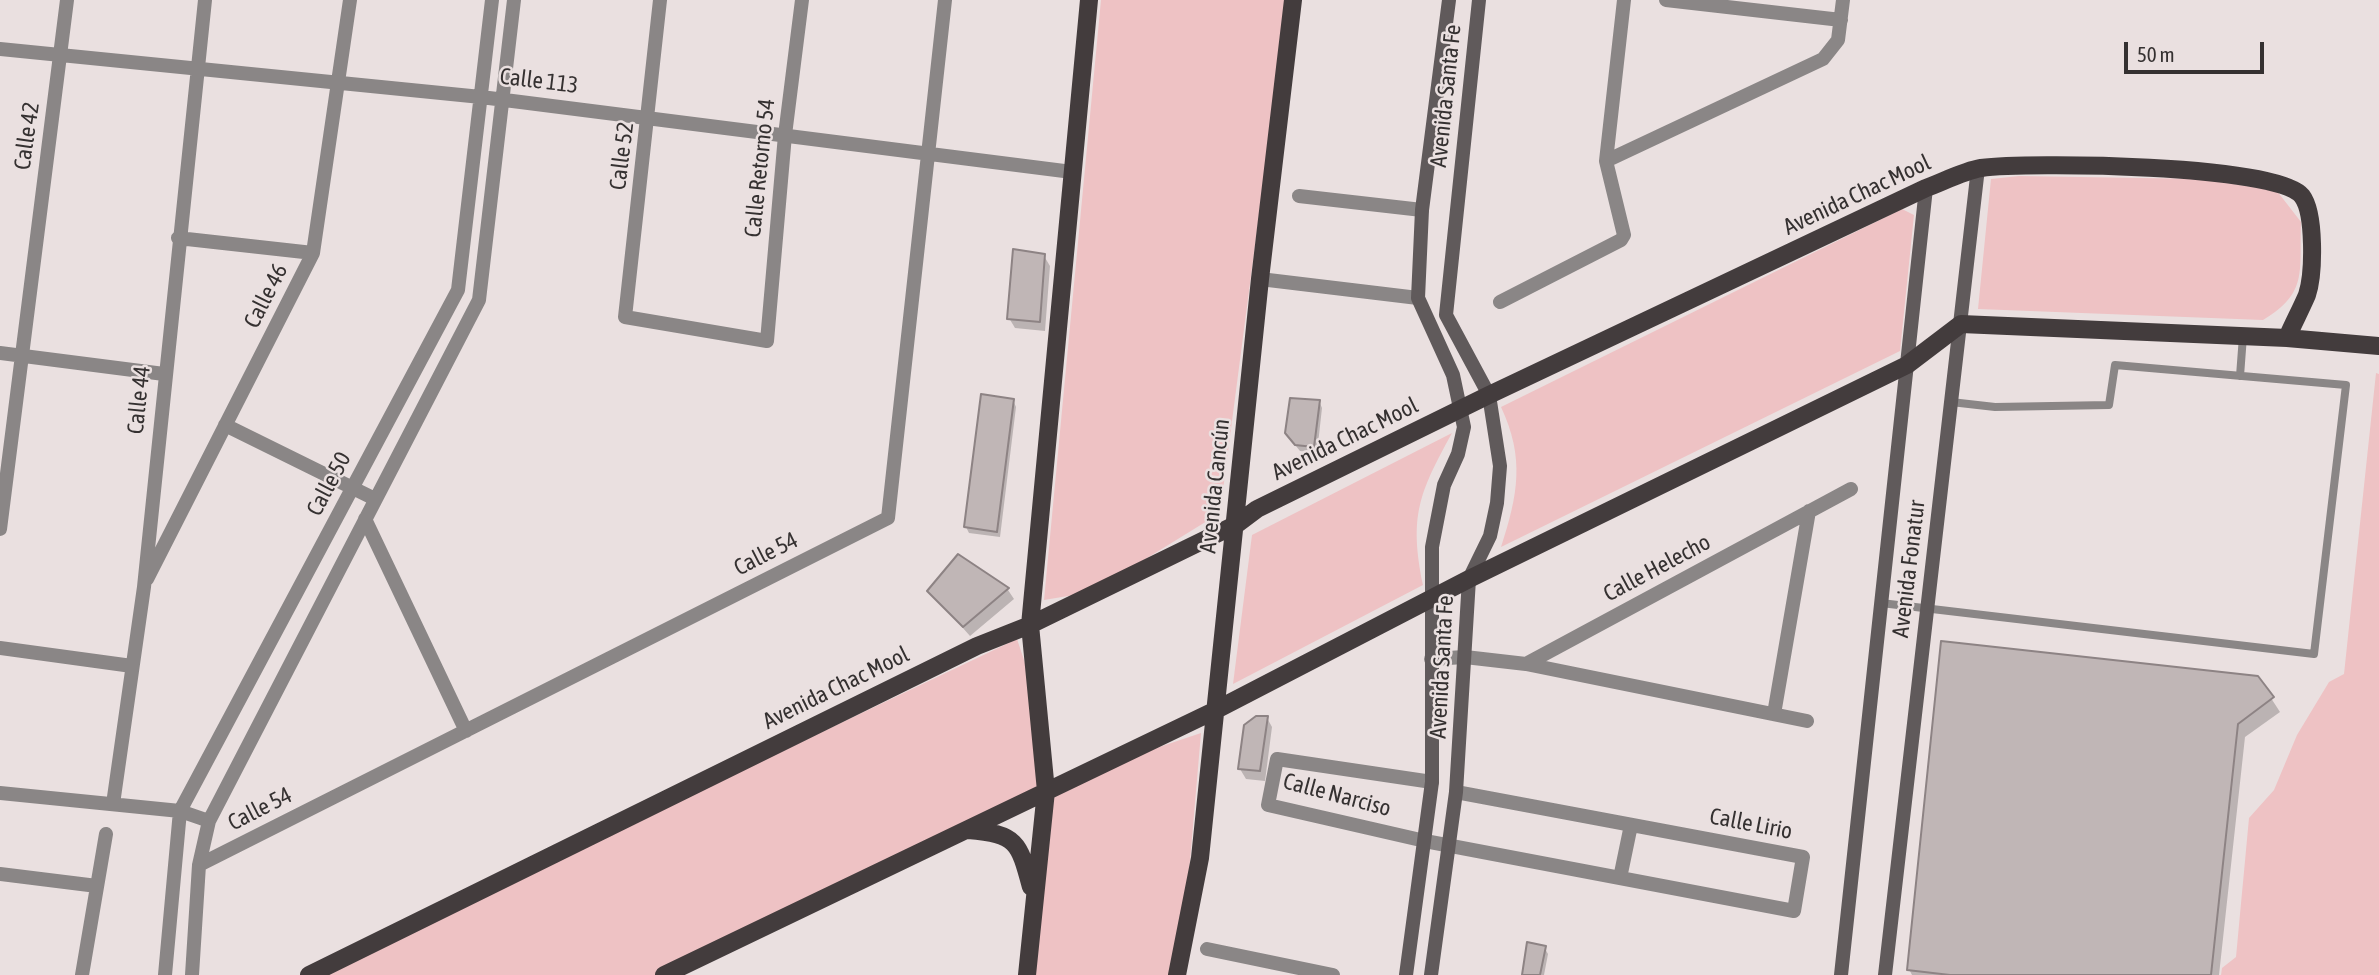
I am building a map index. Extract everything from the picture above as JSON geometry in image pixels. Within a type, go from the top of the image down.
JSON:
[{"type":"main road","points":[[1027,975],[1046,791],[1030,625],[1089,0]]},
{"type":"main road","name":"Avenida Cancún","points":[[1177,975],[1200,858],[1237,524],[1260,279],[1293,0]]},
{"type":"main road","name":"Avenida Chac Mool","points":[[309,975],[977,646],[1030,625],[1237,524],[1257,509],[1489,395],[1926,188],[1978,169],[2016,166],[2209,170],[2286,184],[2301,195],[2312,219],[2308,292],[2287,338]]},
{"type":"main road","points":[[664,975],[1216,710],[1469,579],[1907,365],[1961,324],[2287,338],[2379,346]]},
{"type":"main road","points":[[1239,503],[1244,509],[1257,509]]},
{"type":"main road","points":[[964,830],[999,832],[1012,841],[1022,854],[1034,899]]},
{"type":"street","name":"Calle 42","points":[[0,529],[67,0]]},
{"type":"street","name":"Calle 44","points":[[113,804],[144,587],[178,238],[205,0]]},
{"type":"street","name":"Calle 46","points":[[144,587],[313,253],[341,83],[351,0]]},
{"type":"street","name":"Calle 50","points":[[165,975],[180,811],[458,290],[492,0]]},
{"type":"street","points":[[192,975],[199,865],[209,821],[479,300],[514,0]]},
{"type":"street","name":"Calle 52","points":[[660,0],[625,317],[767,341]]},
{"type":"street","name":"Calle Retorno 54","points":[[767,341],[785,135],[802,0]]},
{"type":"street","name":"Calle 54","points":[[199,865],[888,518],[945,0]]},
{"type":"street","name":"Avenida Santa Fe","points":[[1406,975],[1432,782],[1431,599],[1436,515],[1458,454],[1464,427],[1453,375],[1418,298],[1422,210],[1449,0]]},
{"type":"street","name":"Avenida Santa Fe","points":[[1431,975],[1456,792],[1469,579],[1490,536],[1497,503],[1500,466],[1489,395],[1446,315],[1479,0]]},
{"type":"street","points":[[1500,302],[1621,240],[1623,229],[1606,161],[1624,0]]},
{"type":"street","points":[[1666,0],[1841,20]]},
{"type":"street","points":[[1606,161],[1823,59],[1838,40],[1843,0]]},
{"type":"street","name":"Calle 113","points":[[0,49],[481,97],[1072,172]]},
{"type":"street","name":"Avenida Fonatur","points":[[1885,975],[1978,169]]},
{"type":"street","name":"Avenida Fonatur","points":[[1841,975],[1926,188]]},
{"type":"street","points":[[1299,196],[1422,210]]},
{"type":"street","points":[[178,238],[313,253]]},
{"type":"street","points":[[1260,279],[1418,298]]},
{"type":"street","points":[[0,353],[164,374]]},
{"type":"street","points":[[225,425],[375,499]]},
{"type":"street","name":"Calle Helecho","points":[[1526,664],[1851,489]]},
{"type":"street","points":[[1774,714],[1809,511]]},
{"type":"street","points":[[365,519],[466,731]]},
{"type":"street","points":[[0,648],[132,666]]},
{"type":"street","points":[[1431,659],[1465,657],[1526,664],[1807,721]]},
{"type":"street","name":"Calle Narciso","points":[[1425,841],[1268,805],[1277,759],[1432,782]]},
{"type":"street","name":"Calle Lirio","points":[[1425,841],[1794,912],[1803,858],[1456,792]]},
{"type":"street","points":[[0,793],[180,811],[209,821]]},
{"type":"street","points":[[1620,878],[1631,825]]},
{"type":"street","points":[[82,975],[106,834]]},
{"type":"street","points":[[0,874],[97,886]]},
{"type":"street","points":[[1207,949],[1334,975]]},
{"type":"lane","points":[[2240,376],[2243,336]]},
{"type":"lane","points":[[1881,603],[2314,654],[2346,385],[2115,365],[2109,405],[1995,407],[1951,402]]},
{"type":"shaded area","points":[[1101,0],[1287,0],[1220,513],[1092,592],[1044,600]]},
{"type":"shaded area","points":[[2019,176],[2203,179],[2277,191],[2301,222],[2300,267],[2295,290],[2278,310],[2263,320],[1978,309],[1991,179]]},
{"type":"shaded area","points":[[1902,209],[1914,215],[1900,351],[1501,547],[1515,493],[1516,460],[1514,443],[1501,407]]},
{"type":"shaded area","points":[[2376,373],[2379,374],[2379,975],[2221,975],[2222,968],[2236,957],[2249,818],[2274,790],[2297,735],[2329,682],[2344,674]]},
{"type":"shaded area","points":[[1452,433],[1432,472],[1420,506],[1417,541],[1423,585],[1233,684],[1252,535]]},
{"type":"shaded area","points":[[1017,639],[1034,690],[1038,787],[656,975],[312,975]]},
{"type":"shaded area","points":[[1201,733],[1183,942],[1177,975],[1028,975],[1053,795],[1091,770]]},
{"type":"building","points":[[1013,249],[1045,254],[1040,322],[1007,319]]},
{"type":"building","points":[[981,394],[1014,399],[997,532],[964,527]]},
{"type":"building","points":[[1290,398],[1320,400],[1314,447],[1295,445],[1285,433]]},
{"type":"building","points":[[958,554],[1009,588],[963,627],[927,591]]},
{"type":"building","points":[[1941,641],[2258,676],[2274,697],[2238,724],[2211,975],[1950,975],[1907,970]]},
{"type":"building","points":[[1256,716],[1268,716],[1260,771],[1238,769],[1244,725]]},
{"type":"building","points":[[1527,942],[1546,946],[1540,975],[1522,975]]}]
